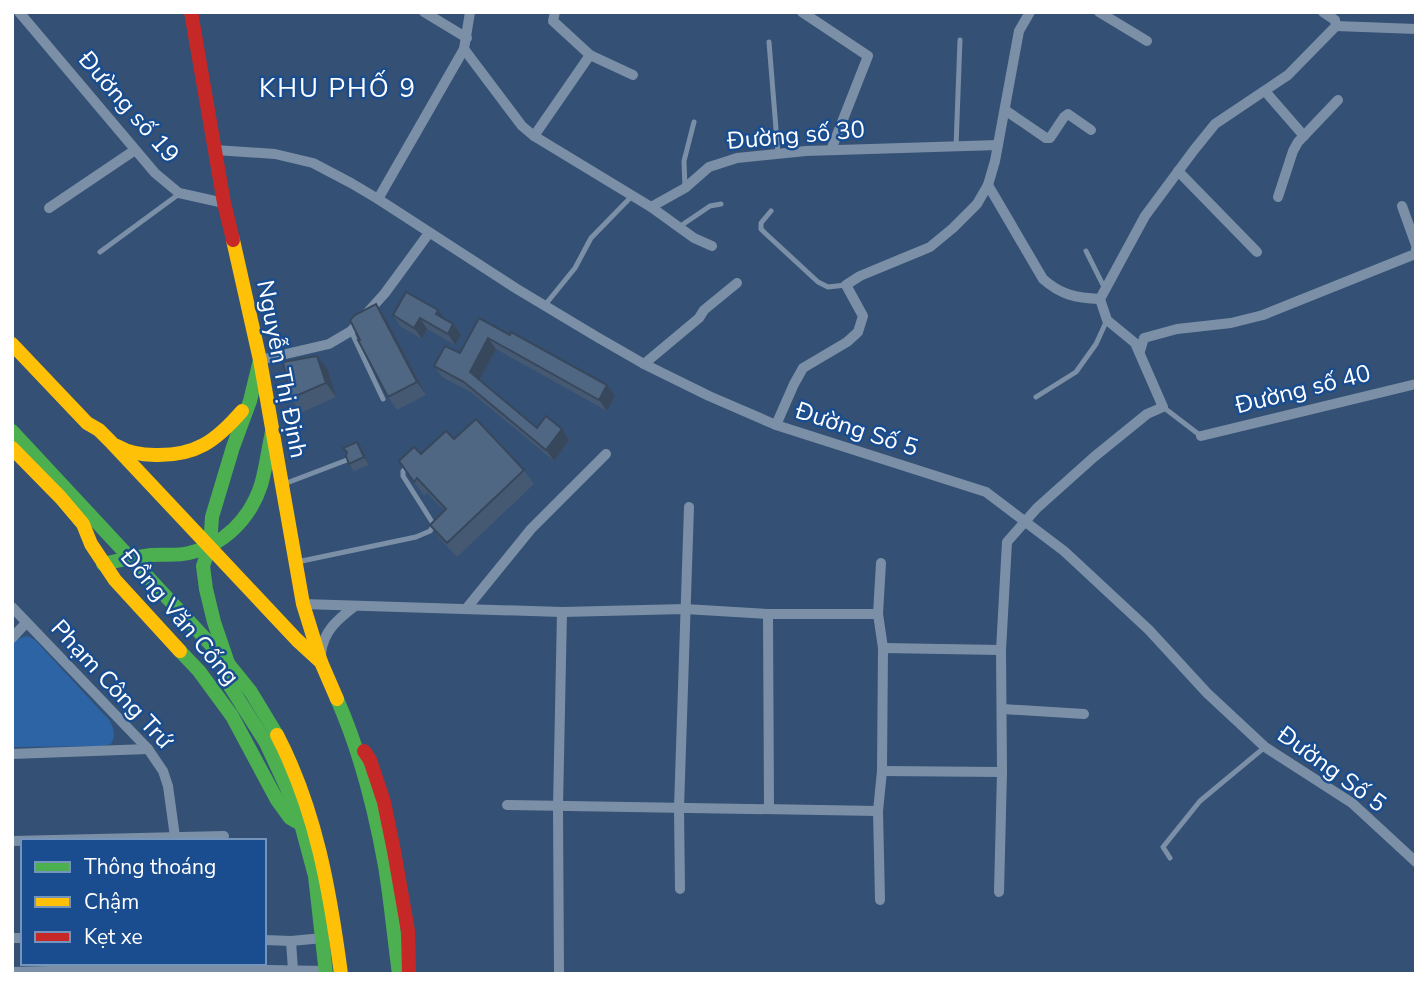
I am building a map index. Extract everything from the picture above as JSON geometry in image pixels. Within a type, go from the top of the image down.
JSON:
[{"type":"main road","name":"Nguyễn Thị Định","points":[[191,12],[224,203],[260,360],[303,604],[321,662],[350,729],[373,811],[385,866],[399,974]]},
{"type":"main road","points":[[12,333],[97,419],[99,430]]},
{"type":"main road","points":[[12,344],[87,423],[110,441],[297,640],[321,662]]},
{"type":"main road","points":[[260,360],[250,401],[212,517],[210,546],[203,566],[206,589],[228,663],[230,686],[266,744],[321,852],[328,882],[333,972]]},
{"type":"main road","points":[[110,441],[126,452],[147,455],[186,453],[220,434],[250,401]]},
{"type":"main road","name":"Đồng Văn Cống","points":[[12,431],[64,494],[103,564],[199,671],[232,716],[277,800],[290,818],[306,823]]},
{"type":"main road","points":[[103,564],[155,555],[189,554],[226,537],[240,523],[261,485],[272,432]]},
{"type":"main road","name":"Đồng Văn Cống","points":[[12,448],[110,535],[228,663]]},
{"type":"main road","points":[[83,524],[106,548],[131,558]]},
{"type":"main road","points":[[110,535],[155,555]]},
{"type":"main road","name":"Nguyễn Thị Định","points":[[350,729],[370,760],[384,802],[408,932],[409,974]]},
{"type":"main road","name":"Nguyễn Thị Định","points":[[391,974],[393,922]]},
{"type":"street","name":"Đường số 19","points":[[19,12],[155,173],[179,193],[224,203]]},
{"type":"street","points":[[424,12],[466,43],[522,126],[534,136],[651,207],[694,238],[712,246]]},
{"type":"street","points":[[379,199],[466,43],[470,12]]},
{"type":"street","points":[[555,12],[552,21],[590,55],[633,75]]},
{"type":"street","points":[[802,12],[816,16],[868,56],[831,150]]},
{"type":"street","points":[[776,425],[803,368],[847,342],[858,332],[863,316],[846,285],[860,276],[930,247],[977,204],[988,185],[998,145],[1019,31],[1030,12]]},
{"type":"street","points":[[1099,12],[1147,41]]},
{"type":"street","points":[[1323,12],[1335,23],[1416,29]]},
{"type":"street","points":[[999,892],[1001,650],[1007,542],[1025,520],[1094,457],[1147,414],[1163,407],[1140,351],[1135,343],[1107,320],[1100,299],[1145,216],[1215,124],[1288,75],[1335,23]]},
{"type":"street","points":[[534,136],[590,55]]},
{"type":"street","points":[[1265,90],[1304,136]]},
{"type":"street","points":[[1278,197],[1293,150],[1338,100]]},
{"type":"street","points":[[1005,110],[1046,138],[1051,138],[1068,114],[1091,130]]},
{"type":"street","name":"Đường số 30","points":[[651,207],[685,188],[709,167],[737,158],[831,150],[998,145]]},
{"type":"street","points":[[49,208],[135,150]]},
{"type":"street","name":"Đường Số 5","points":[[215,150],[275,154],[313,163],[379,199],[544,305],[644,364],[709,396],[776,425],[986,492],[1064,551],[1149,630],[1207,693],[1265,747],[1352,803],[1416,862]]},
{"type":"street","points":[[1178,171],[1257,252]]},
{"type":"street","points":[[988,185],[1043,279],[1056,290],[1072,296],[1100,299]]},
{"type":"street","points":[[1140,351],[1144,338],[1177,329],[1231,323],[1264,315],[1415,254],[1416,247],[1402,206]]},
{"type":"street","points":[[260,360],[329,344],[351,331],[385,293],[429,233]]},
{"type":"street","points":[[644,364],[737,283]]},
{"type":"street","name":"Đường số 40","points":[[1201,436],[1416,384]]},
{"type":"street","points":[[466,609],[531,529],[606,454]]},
{"type":"street","points":[[680,889],[679,808],[689,507]]},
{"type":"street","points":[[880,900],[878,811],[882,771],[883,648],[878,614],[881,563]]},
{"type":"street","points":[[303,604],[562,612],[685,609],[768,614],[878,614]]},
{"type":"street","points":[[321,662],[326,635],[338,619],[356,606]]},
{"type":"street","name":"Phạm Công Trứ","points":[[12,607],[148,749],[163,771],[168,786],[175,837]]},
{"type":"street","points":[[559,974],[558,807],[562,612]]},
{"type":"street","points":[[768,614],[769,809]]},
{"type":"street","points":[[12,638],[26,623]]},
{"type":"street","points":[[883,648],[1001,650]]},
{"type":"street","points":[[1002,709],[1084,713]]},
{"type":"street","points":[[12,754],[148,749]]},
{"type":"street","points":[[882,771],[1002,772]]},
{"type":"street","points":[[507,805],[878,811]]},
{"type":"street","points":[[94,839],[224,836]]},
{"type":"street","points":[[266,940],[330,938]]},
{"type":"street","points":[[291,940],[293,970]]},
{"type":"street","points":[[12,972],[333,972]]},
{"type":"lane","points":[[956,147],[960,40]]},
{"type":"lane","points":[[769,42],[778,154]]},
{"type":"lane","points":[[685,188],[684,161],[694,122]]},
{"type":"lane","points":[[100,252],[179,193]]},
{"type":"lane","points":[[544,305],[575,268],[591,238],[632,196]]},
{"type":"lane","points":[[679,227],[710,206],[721,204]]},
{"type":"lane","points":[[771,211],[761,223],[761,229],[765,233],[818,282],[828,286],[846,285]]},
{"type":"lane","points":[[1086,251],[1105,289]]},
{"type":"lane","points":[[1036,397],[1076,372],[1096,344],[1107,320]]},
{"type":"lane","points":[[351,331],[383,399]]},
{"type":"lane","points":[[1163,407],[1201,436]]},
{"type":"lane","points":[[281,485],[347,460]]},
{"type":"lane","points":[[296,563],[416,537],[430,531],[434,525],[403,476],[403,471],[410,464]]},
{"type":"lane","points":[[1170,858],[1163,847],[1200,801],[1265,747]]},
{"type":"shaded area","points":[[27,636],[35,640],[110,721],[114,733],[111,744],[12,747],[12,641]]},
{"type":"building","points":[[406,292],[438,310],[436,314],[453,324],[448,334],[420,318],[414,328],[393,315]]},
{"type":"building","points":[[376,304],[417,382],[388,397],[350,320]]},
{"type":"building","points":[[479,318],[510,335],[511,332],[607,385],[599,400],[488,338],[470,372],[537,428],[546,416],[562,429],[546,450],[464,382],[434,366],[445,346],[460,353]]},
{"type":"building","points":[[317,356],[326,383],[291,398],[283,362]]},
{"type":"building","points":[[476,419],[524,470],[447,543],[430,525],[446,509],[417,478],[414,482],[399,461],[414,447],[421,454],[446,431],[454,439]]},
{"type":"building","points":[[357,442],[364,457],[349,464],[347,452],[343,448]]},
{"type":"traffic: fast","points":[[260,360],[250,401],[212,517],[210,546],[203,566],[214,622],[228,663],[230,686],[266,743],[301,824],[315,876],[326,974]]},
{"type":"traffic: fast","points":[[12,431],[226,661],[251,692],[277,735]]},
{"type":"traffic: fast","points":[[103,564],[151,555],[189,553],[224,537],[243,519],[256,497],[263,479],[272,432]]},
{"type":"traffic: fast","points":[[180,651],[199,671],[232,716],[277,800],[290,818],[297,822]]},
{"type":"traffic: fast","points":[[337,699],[360,760],[377,824],[399,974]]},
{"type":"traffic: slow","points":[[233,240],[260,360],[303,604],[321,662]]},
{"type":"traffic: slow","points":[[12,344],[87,423],[110,441],[297,640],[321,662],[337,699]]},
{"type":"traffic: slow","points":[[117,446],[145,455],[182,453],[204,445],[223,431],[242,411]]},
{"type":"traffic: slow","points":[[12,448],[83,524],[91,544],[115,580],[180,651]]},
{"type":"traffic: slow","points":[[277,735],[302,792],[320,852],[341,974]]},
{"type":"traffic: jam","points":[[191,12],[224,203],[233,240]]},
{"type":"traffic: jam","points":[[364,751],[370,760],[384,802],[394,851],[408,931],[409,974]]},
{"type":"district","name":"KHU PHỐ 9","points":[[338,88]]}]
